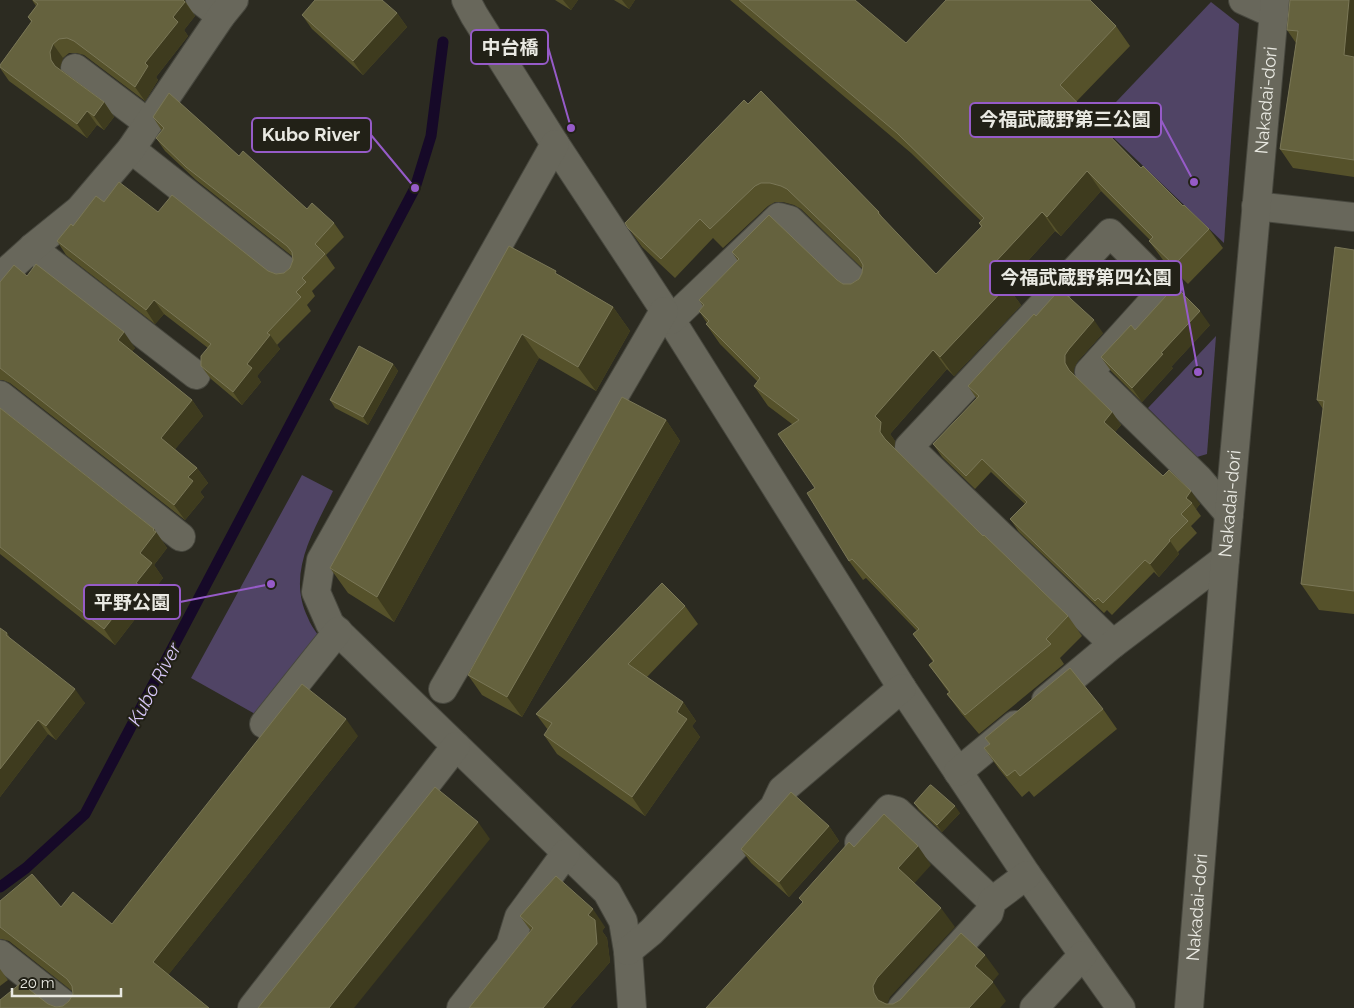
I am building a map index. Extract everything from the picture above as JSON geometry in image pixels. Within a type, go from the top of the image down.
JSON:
[{"type":"street","points":[[1243,0],[1275,7]]},
{"type":"street","points":[[0,277],[79,210],[131,148],[148,123],[218,5]]},
{"type":"street","points":[[475,5],[555,144],[667,316],[902,688],[1027,875],[1121,1008]]},
{"type":"street","name":"Nakadai-dori","points":[[1189,1008],[1225,559],[1275,7]]},
{"type":"street","points":[[75,68],[148,123]]},
{"type":"street","points":[[555,144],[321,560],[316,592],[330,624],[607,892],[623,921],[628,951],[632,1008]]},
{"type":"street","points":[[131,148],[287,272]]},
{"type":"street","points":[[1256,206],[1354,217]]},
{"type":"street","points":[[443,689],[667,316],[779,217],[790,220],[861,288]]},
{"type":"street","points":[[1113,644],[909,447],[1110,233],[1165,288],[1088,372],[1199,479],[1229,514]]},
{"type":"street","points":[[32,248],[196,375]]},
{"type":"street","points":[[0,396],[181,537]]},
{"type":"street","points":[[958,772],[1113,644],[1225,559]]},
{"type":"street","points":[[264,724],[338,631]]},
{"type":"street","points":[[628,951],[651,932],[774,807],[782,790],[902,688]]},
{"type":"street","points":[[252,1008],[456,746]]},
{"type":"street","points":[[842,861],[889,809],[897,811],[992,901]]},
{"type":"street","points":[[461,1008],[510,946],[519,917],[566,853]]},
{"type":"street","points":[[902,1008],[989,913],[992,901],[1027,875]]},
{"type":"street","points":[[0,954],[22,988],[69,1008]]},
{"type":"street","points":[[1034,1008],[1083,955]]},
{"type":"shaded area","points":[[1211,2],[1239,24],[1224,243],[1097,122]]},
{"type":"shaded area","points":[[1216,336],[1207,454],[1197,457],[1148,408]]},
{"type":"shaded area","points":[[302,475],[333,491],[311,537],[301,569],[302,601],[310,622],[318,635],[257,715],[191,678]]},
{"type":"building","points":[[33,0],[183,0],[185,2],[173,17],[178,22],[145,63],[148,66],[135,87],[74,41],[67,38],[59,39],[53,44],[50,52],[51,60],[55,66],[104,102],[94,116],[87,111],[77,124],[0,67],[32,21],[28,17],[38,4]]},
{"type":"building","points":[[315,0],[382,0],[397,13],[353,61],[302,15]]},
{"type":"building","points":[[739,0],[855,0],[906,43],[946,0],[1090,0],[1116,26],[1060,85],[1141,168],[1143,166],[1209,229],[1174,265],[1149,241],[1153,237],[1087,171],[1047,217],[1042,212],[989,269],[1007,286],[940,357],[933,350],[875,416],[881,422],[880,432],[885,439],[983,536],[1068,616],[1046,639],[1051,644],[965,715],[947,694],[950,692],[929,665],[934,661],[913,634],[919,629],[852,559],[849,561],[807,493],[815,488],[778,434],[799,420],[754,386],[760,378],[706,324],[709,321],[699,311],[704,305],[699,300],[739,259],[732,252],[769,215],[843,284],[851,284],[859,279],[863,265],[859,258],[787,189],[770,183],[761,183],[755,186],[710,229],[700,219],[661,259],[625,223],[744,100],[748,104],[761,91],[879,212],[936,274],[982,226],[979,223],[984,218],[897,133]]},
{"type":"building","points":[[1290,0],[1349,0],[1344,55],[1354,57],[1354,160],[1280,149],[1298,31],[1287,30]]},
{"type":"building","points":[[169,93],[239,156],[243,151],[307,209],[312,203],[334,223],[315,244],[325,254],[302,278],[306,282],[296,292],[301,297],[267,333],[270,335],[247,364],[252,368],[233,392],[201,366],[201,356],[211,344],[154,300],[146,310],[57,241],[71,224],[73,226],[96,196],[104,202],[119,182],[158,212],[172,195],[268,271],[276,274],[284,273],[290,268],[293,260],[292,252],[287,246],[186,167],[156,138],[164,128],[153,117]]},
{"type":"building","points":[[509,246],[556,271],[555,273],[613,307],[578,367],[522,334],[377,597],[330,568]]},
{"type":"building","points":[[1335,247],[1354,250],[1354,591],[1301,584],[1324,401],[1317,400]]},
{"type":"building","points":[[36,264],[124,332],[118,340],[192,400],[161,438],[197,468],[188,477],[193,481],[174,505],[0,368],[0,282],[14,265],[27,276]]},
{"type":"building","points":[[1175,286],[1200,311],[1132,388],[1101,357],[1131,325],[1135,330]]},
{"type":"building","points":[[1060,289],[1094,320],[1065,355],[1065,363],[1069,370],[1112,412],[1104,422],[1163,476],[1169,470],[1191,491],[1186,498],[1192,503],[1181,514],[1188,521],[1169,540],[1150,564],[1145,560],[1103,603],[1098,598],[1095,601],[1010,519],[1027,502],[982,459],[966,476],[933,444],[979,396],[968,386],[1034,314],[1036,316]]},
{"type":"building","points":[[359,346],[393,364],[363,417],[330,400]]},
{"type":"building","points":[[622,397],[666,420],[507,697],[468,675]]},
{"type":"building","points":[[0,408],[156,532],[140,553],[152,563],[136,583],[139,585],[104,629],[0,547]]},
{"type":"building","points":[[662,583],[685,606],[628,664],[683,702],[677,712],[687,719],[632,797],[544,735],[552,723],[536,714]]},
{"type":"building","points":[[0,628],[7,633],[6,635],[75,689],[46,726],[38,720],[0,769]]},
{"type":"building","points":[[1070,668],[1103,709],[1020,776],[1015,770],[1007,776],[984,748],[990,744],[985,738]]},
{"type":"building","points":[[302,684],[346,719],[153,962],[209,1008],[0,1008],[0,1000],[21,983],[48,1004],[56,1007],[63,1006],[73,994],[72,986],[67,979],[0,927],[0,901],[32,874],[61,907],[73,892],[112,924]]},
{"type":"building","points":[[930,785],[955,806],[937,825],[914,803]]},
{"type":"building","points":[[435,787],[478,822],[329,1008],[258,1008]]},
{"type":"building","points":[[791,792],[829,826],[779,882],[741,849]]},
{"type":"building","points":[[884,814],[918,846],[898,868],[941,908],[877,978],[873,986],[878,1000],[886,1004],[893,1004],[900,1000],[961,933],[985,955],[975,966],[993,982],[969,1008],[706,1008],[803,902],[799,898],[849,842],[854,847]]},
{"type":"building","points":[[556,876],[593,909],[588,915],[595,920],[597,944],[543,1008],[469,1008],[533,928],[520,916]]},
{"type":"waterway","name":"Kubo River","points":[[0,887],[26,868],[85,814],[415,188],[431,136],[443,42]]},
{"type":"place","name":"中台橋","points":[[571,128]]},
{"type":"place","name":"今福武蔵野第三公園","points":[[1194,182]]},
{"type":"place","name":"Kubo River","points":[[415,188]]},
{"type":"place","name":"今福武蔵野第四公園","points":[[1198,372]]},
{"type":"place","name":"平野公園","points":[[271,584]]}]
